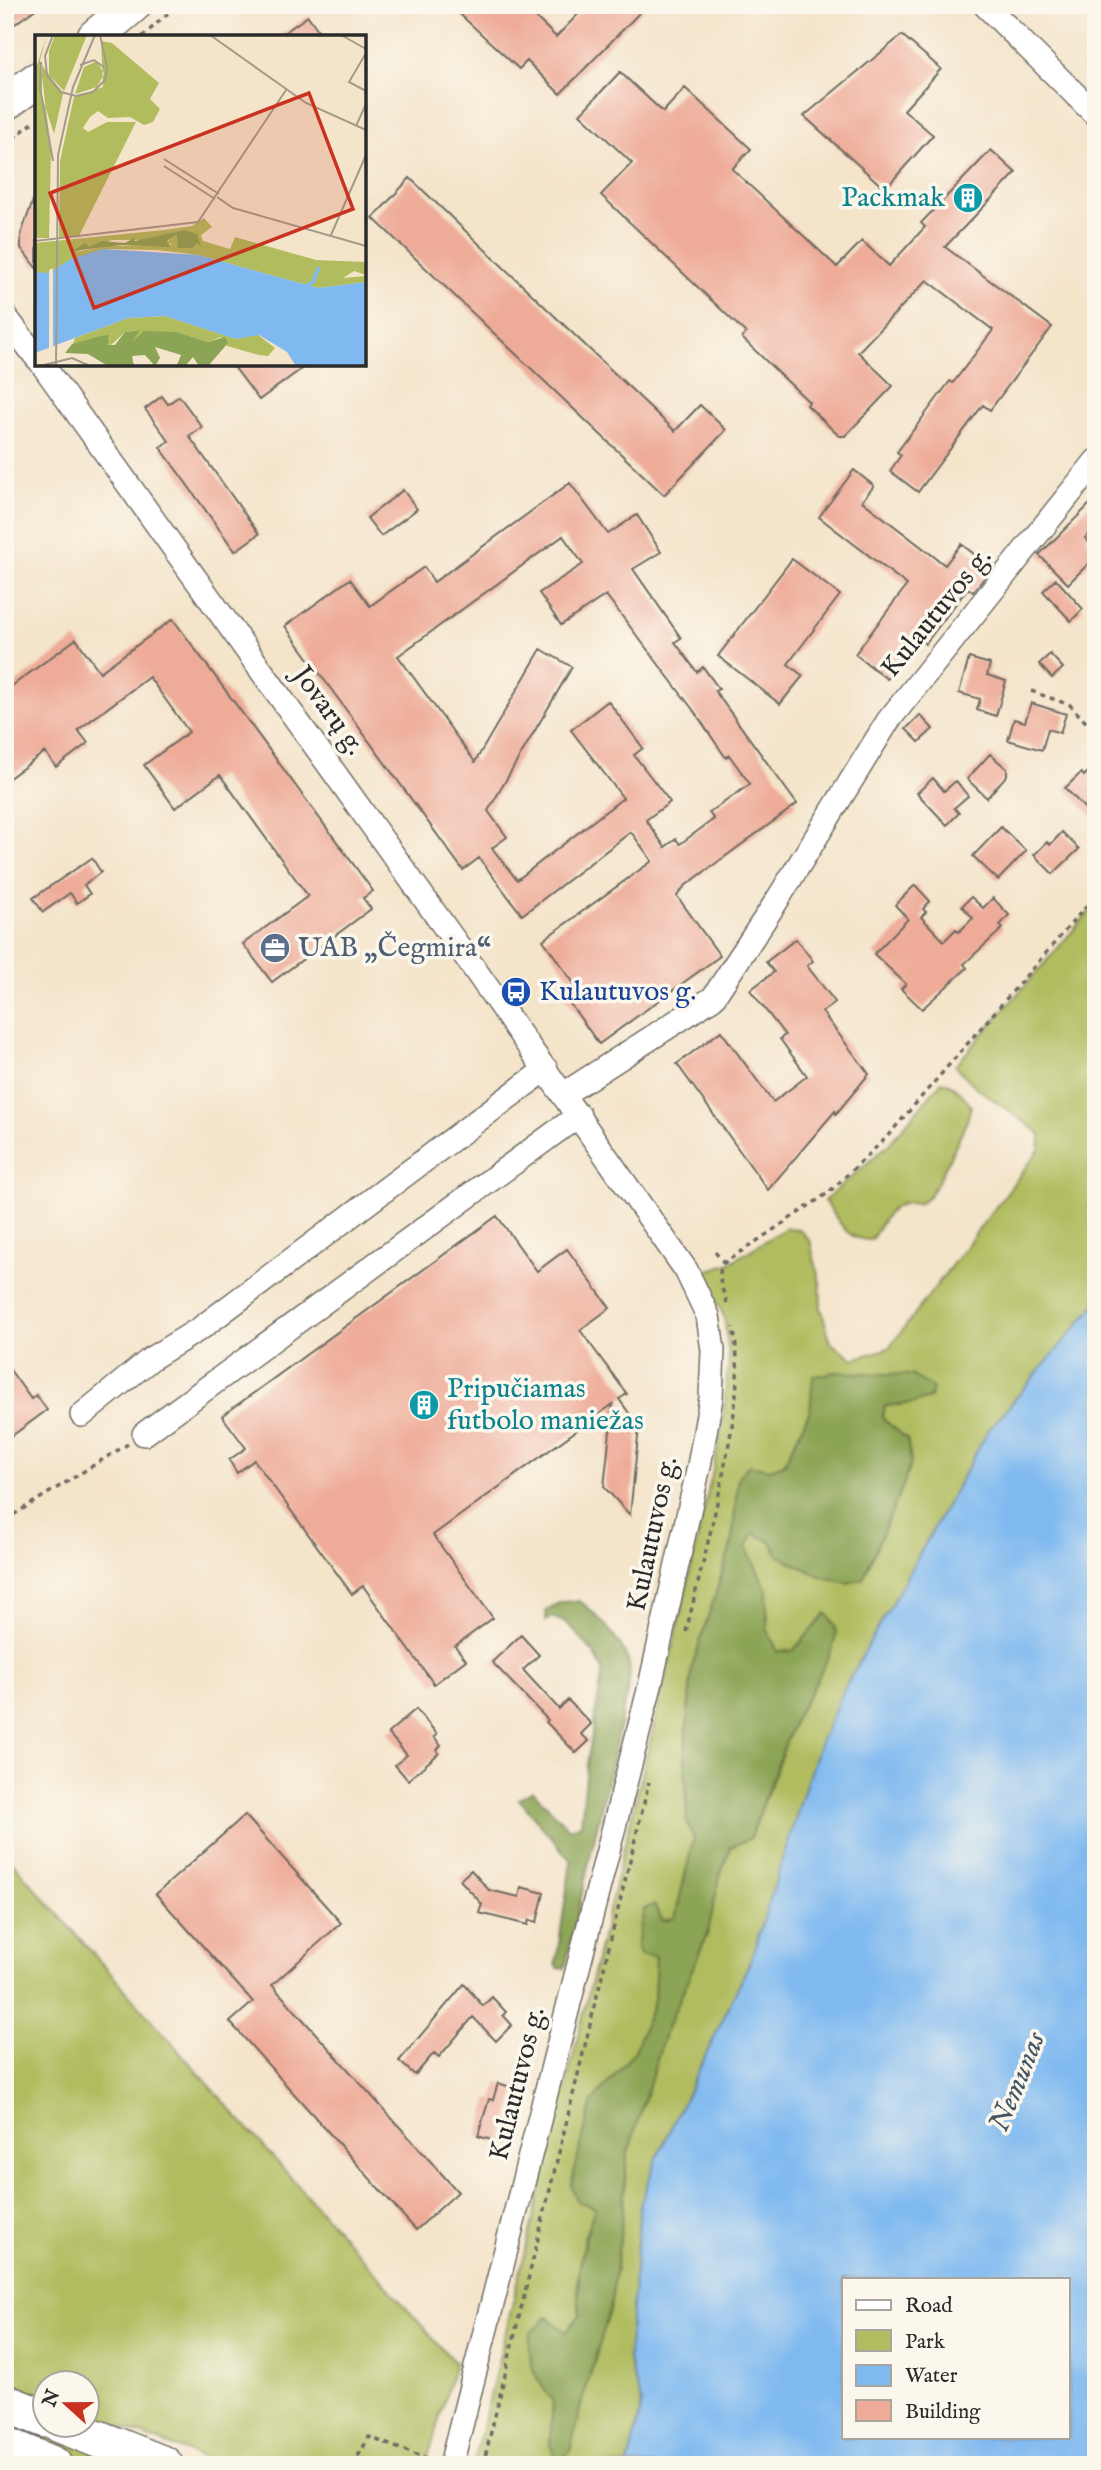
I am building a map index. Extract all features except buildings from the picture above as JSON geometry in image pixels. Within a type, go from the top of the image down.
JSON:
[{"type":"highway","points":[[5,2403],[32,2414]]},
{"type":"highway","points":[[96,2438],[164,2465]]},
{"type":"highway","points":[[5,2445],[52,2465]]},
{"type":"main road","points":[[97,35],[133,5]]},
{"type":"main road","points":[[5,103],[35,81]]},
{"type":"street","points":[[985,5],[1096,115]]},
{"type":"street","points":[[5,316],[35,355]]},
{"type":"street","name":"Jovarų g.","points":[[42,366],[564,1094]]},
{"type":"street","name":"Kulautuvos g.","points":[[451,2465],[650,1686],[681,1550],[711,1398],[712,1331],[695,1285],[564,1094],[713,998],[888,721],[1096,461]]},
{"type":"street","points":[[82,1415],[152,1359],[201,1328],[546,1069]]},
{"type":"street","points":[[144,1434],[579,1115]]},
{"type":"path","points":[[144,35],[177,5]]},
{"type":"path","points":[[5,144],[35,122]]},
{"type":"path","points":[[1031,691],[1070,705],[1096,733]]},
{"type":"path","points":[[730,1313],[719,1268],[828,1193],[885,1139],[1096,895]]},
{"type":"path","points":[[715,1252],[724,1263]]},
{"type":"path","points":[[685,1635],[721,1487],[735,1410],[738,1366],[732,1323]]},
{"type":"path","points":[[5,1520],[144,1434]]},
{"type":"path","points":[[483,2465],[652,1769]]},
{"type":"path","points":[[353,2465],[369,2437],[428,2459]]},
{"type":"green space","points":[[1096,904],[1096,1304],[988,1431],[844,1689],[750,1962],[656,2160],[628,2360],[642,2404],[628,2465],[473,2465],[675,1639],[722,1429],[729,1357],[724,1316],[702,1272],[728,1264],[786,1228],[799,1229],[810,1241],[820,1283],[821,1308],[831,1343],[854,1359],[889,1348],[1039,1150],[1041,1134],[977,1088],[955,1066]],"holes":[[[914,1403],[885,1406],[882,1418],[907,1439],[911,1461],[863,1578],[848,1583],[820,1576],[779,1556],[770,1541],[754,1533],[746,1547],[768,1615],[767,1630],[778,1652],[793,1651],[826,1614],[806,1700],[795,1718],[751,1838],[731,1847],[720,1875],[708,1932],[665,2033],[627,2156],[621,2230],[610,2310],[582,2401],[570,2451],[558,2463],[550,2444],[553,2400],[566,2333],[580,2315],[577,2283],[584,2238],[595,2208],[592,2102],[635,2052],[654,2000],[656,1957],[663,1921],[675,1918],[694,1838],[687,1823],[685,1748],[692,1667],[732,1543],[738,1477],[749,1465],[770,1469],[784,1464],[810,1411]]]},
{"type":"green space","points":[[942,1081],[959,1091],[971,1106],[967,1121],[939,1180],[929,1196],[918,1204],[901,1205],[889,1212],[871,1240],[854,1236],[843,1227],[824,1201],[889,1144]]},
{"type":"green space","points":[[835,1372],[911,1375],[933,1388],[930,1398],[914,1403],[885,1406],[882,1418],[907,1439],[911,1461],[863,1579],[848,1583],[820,1576],[779,1556],[770,1541],[754,1533],[746,1547],[767,1590],[767,1630],[778,1652],[793,1651],[826,1613],[835,1627],[835,1640],[795,1718],[750,1838],[731,1847],[720,1875],[708,1932],[665,2033],[627,2156],[621,2230],[610,2310],[582,2401],[570,2451],[557,2464],[550,2444],[553,2400],[533,2370],[530,2333],[547,2317],[566,2332],[580,2315],[581,2260],[595,2208],[577,2201],[571,2185],[592,2102],[635,2051],[654,2000],[656,1957],[640,1955],[637,1945],[644,1909],[654,1905],[663,1921],[675,1918],[694,1838],[687,1823],[685,1748],[692,1667],[732,1543],[738,1477],[749,1465],[770,1469],[784,1464],[810,1411],[813,1376]]},
{"type":"green space","points":[[580,1601],[601,1620],[620,1643],[628,1660],[630,1674],[565,1969],[558,1968],[556,1964],[571,1861],[519,1799],[533,1791],[569,1829],[581,1824],[587,1764],[603,1671],[594,1653],[567,1623],[552,1617],[546,1621],[546,1610],[561,1602]]},
{"type":"green space","points":[[5,1854],[455,2363],[426,2465],[222,2465],[102,2419],[102,2368],[32,2368],[32,2392],[5,2382]]},
{"type":"green space","points":[[5,2416],[32,2426],[32,2438],[62,2438],[133,2465],[86,2465],[5,2433]]},
{"type":"water","name":"Nemunas","points":[[1096,1304],[1096,2465],[628,2465],[642,2404],[628,2360],[640,2205],[656,2160],[750,1962],[818,1747],[844,1689],[988,1431]]},
{"type":"place","name":"Packmak","points":[[968,198]]},
{"type":"place","name":"UAB „Čegmira“","points":[[275,948]]},
{"type":"place","name":"Kulautuvos g.","points":[[516,992]]},
{"type":"place","name":"Pripučiamas futbolo maniežas","points":[[424,1405]]}]
